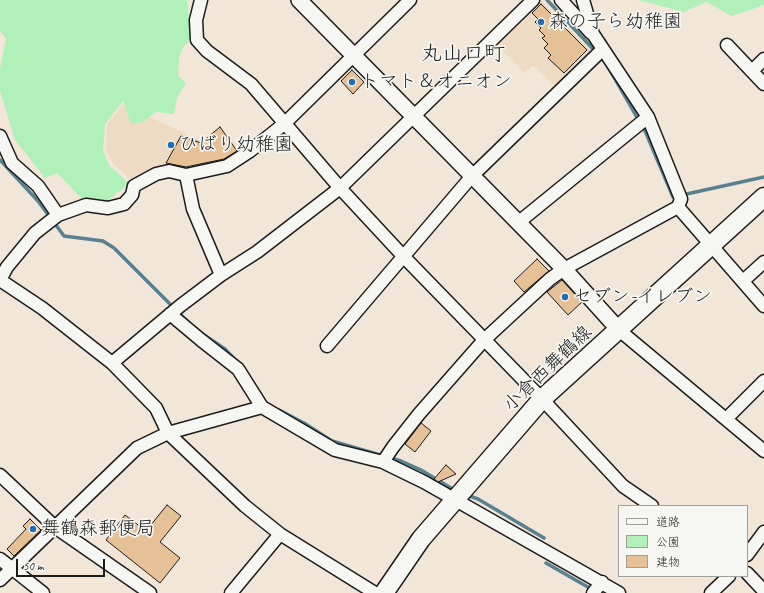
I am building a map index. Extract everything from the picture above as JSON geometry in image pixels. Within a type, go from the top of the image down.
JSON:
[{"type":"main road","name":"小倉西舞鶴線","points":[[384,593],[421,539],[542,399],[764,197]]},
{"type":"street","points":[[201,0],[196,20],[197,40],[207,51],[251,84],[340,188],[404,257],[542,399],[623,486],[651,505]]},
{"type":"street","points":[[299,0],[519,222],[619,330],[764,451]]},
{"type":"street","points":[[375,593],[280,534],[245,506],[168,433],[156,408],[112,363],[42,308],[0,280],[7,267],[35,233],[58,215],[86,205],[108,208],[124,204],[132,195],[134,186],[156,174],[169,171],[186,175],[226,166],[250,151],[284,124],[410,0]]},
{"type":"street","points":[[112,363],[175,310],[221,275],[257,252],[340,188],[533,0]]},
{"type":"street","points":[[561,0],[593,34]]},
{"type":"street","points":[[583,0],[593,34],[643,122],[677,187],[679,203],[711,244],[764,306]]},
{"type":"street","points":[[727,45],[764,84]]},
{"type":"street","points":[[327,346],[472,176],[601,50]]},
{"type":"street","points":[[752,71],[764,59]]},
{"type":"street","points":[[519,222],[643,122]]},
{"type":"street","points":[[0,136],[12,163],[38,186],[58,215]]},
{"type":"street","points":[[186,175],[193,210],[221,275]]},
{"type":"street","points":[[384,461],[393,447],[484,340],[550,279],[564,269],[679,203]]},
{"type":"street","points":[[743,281],[764,262]]},
{"type":"street","points":[[175,310],[200,340],[238,369],[262,407],[335,450],[384,461],[456,498],[619,593]]},
{"type":"street","points":[[726,419],[764,381]]},
{"type":"street","points":[[0,580],[137,448],[168,433],[262,407]]},
{"type":"street","points":[[0,475],[55,527],[150,593]]},
{"type":"street","points":[[748,554],[764,532]]},
{"type":"street","points":[[230,593],[280,534]]},
{"type":"street","points":[[0,559],[43,593]]},
{"type":"street","points":[[748,574],[764,591]]},
{"type":"street","points":[[711,593],[728,577]]},
{"type":"street","points":[[593,593],[602,582]]},
{"type":"shaded area","name":"森の子ら幼稚園","points":[[541,0],[592,51],[555,87],[533,65],[524,73],[496,44]]},
{"type":"shaded area","name":"ひばり幼稚園","points":[[123,105],[202,141],[220,126],[240,151],[216,166],[134,183],[113,163],[106,150],[107,124]]},
{"type":"green space","points":[[0,0],[187,0],[191,39],[184,46],[179,58],[178,75],[186,83],[177,98],[174,114],[156,112],[143,122],[131,124],[123,101],[105,124],[103,151],[109,165],[129,184],[108,200],[84,201],[57,173],[45,178],[15,140],[0,91],[0,68],[6,39],[0,31]]},
{"type":"green space","points":[[638,0],[764,0],[764,5],[732,16],[706,2],[684,12]]},
{"type":"building","points":[[541,4],[587,50],[564,73],[548,58],[551,55],[544,48],[548,44],[542,38],[545,36],[539,30],[541,28],[535,22],[538,19],[532,13]]},
{"type":"building","name":"トマト＆オニオン","points":[[352,70],[364,82],[353,94],[341,81]]},
{"type":"building","points":[[220,127],[237,151],[224,159],[186,167],[166,163],[181,136],[201,143]]},
{"type":"building","points":[[537,259],[549,271],[524,292],[514,281]]},
{"type":"building","name":"セブン-イレブン","points":[[562,280],[582,302],[568,315],[547,292]]},
{"type":"building","points":[[421,423],[431,431],[415,452],[405,444]]},
{"type":"building","points":[[446,465],[456,474],[438,482],[434,479]]},
{"type":"building","points":[[167,505],[181,516],[160,542],[180,558],[160,583],[106,540],[125,515],[146,531]]},
{"type":"building","points":[[30,519],[41,530],[14,556],[7,549],[26,529],[23,526]]},
{"type":"waterway","points":[[547,0],[596,52]]},
{"type":"waterway","points":[[608,67],[646,133],[673,197],[764,177]]},
{"type":"waterway","points":[[0,160],[38,201],[64,236],[103,241],[114,248],[190,324]]},
{"type":"waterway","points":[[201,333],[225,349],[239,364]]},
{"type":"waterway","points":[[279,410],[304,423],[332,441],[401,461],[421,470],[456,491]]},
{"type":"waterway","points":[[467,495],[478,499],[544,538]]},
{"type":"waterway","points":[[546,563],[593,590]]},
{"type":"place","name":"森の子ら幼稚園","points":[[541,22]]},
{"type":"place","name":"トマト＆オニオン","points":[[352,82]]},
{"type":"place","name":"ひばり幼稚園","points":[[171,145]]},
{"type":"place","name":"セブン-イレブン","points":[[565,297]]},
{"type":"place","name":"舞鶴森郵便局","points":[[33,529]]},
{"type":"district","name":"丸山口町","points":[[463,54]]}]
